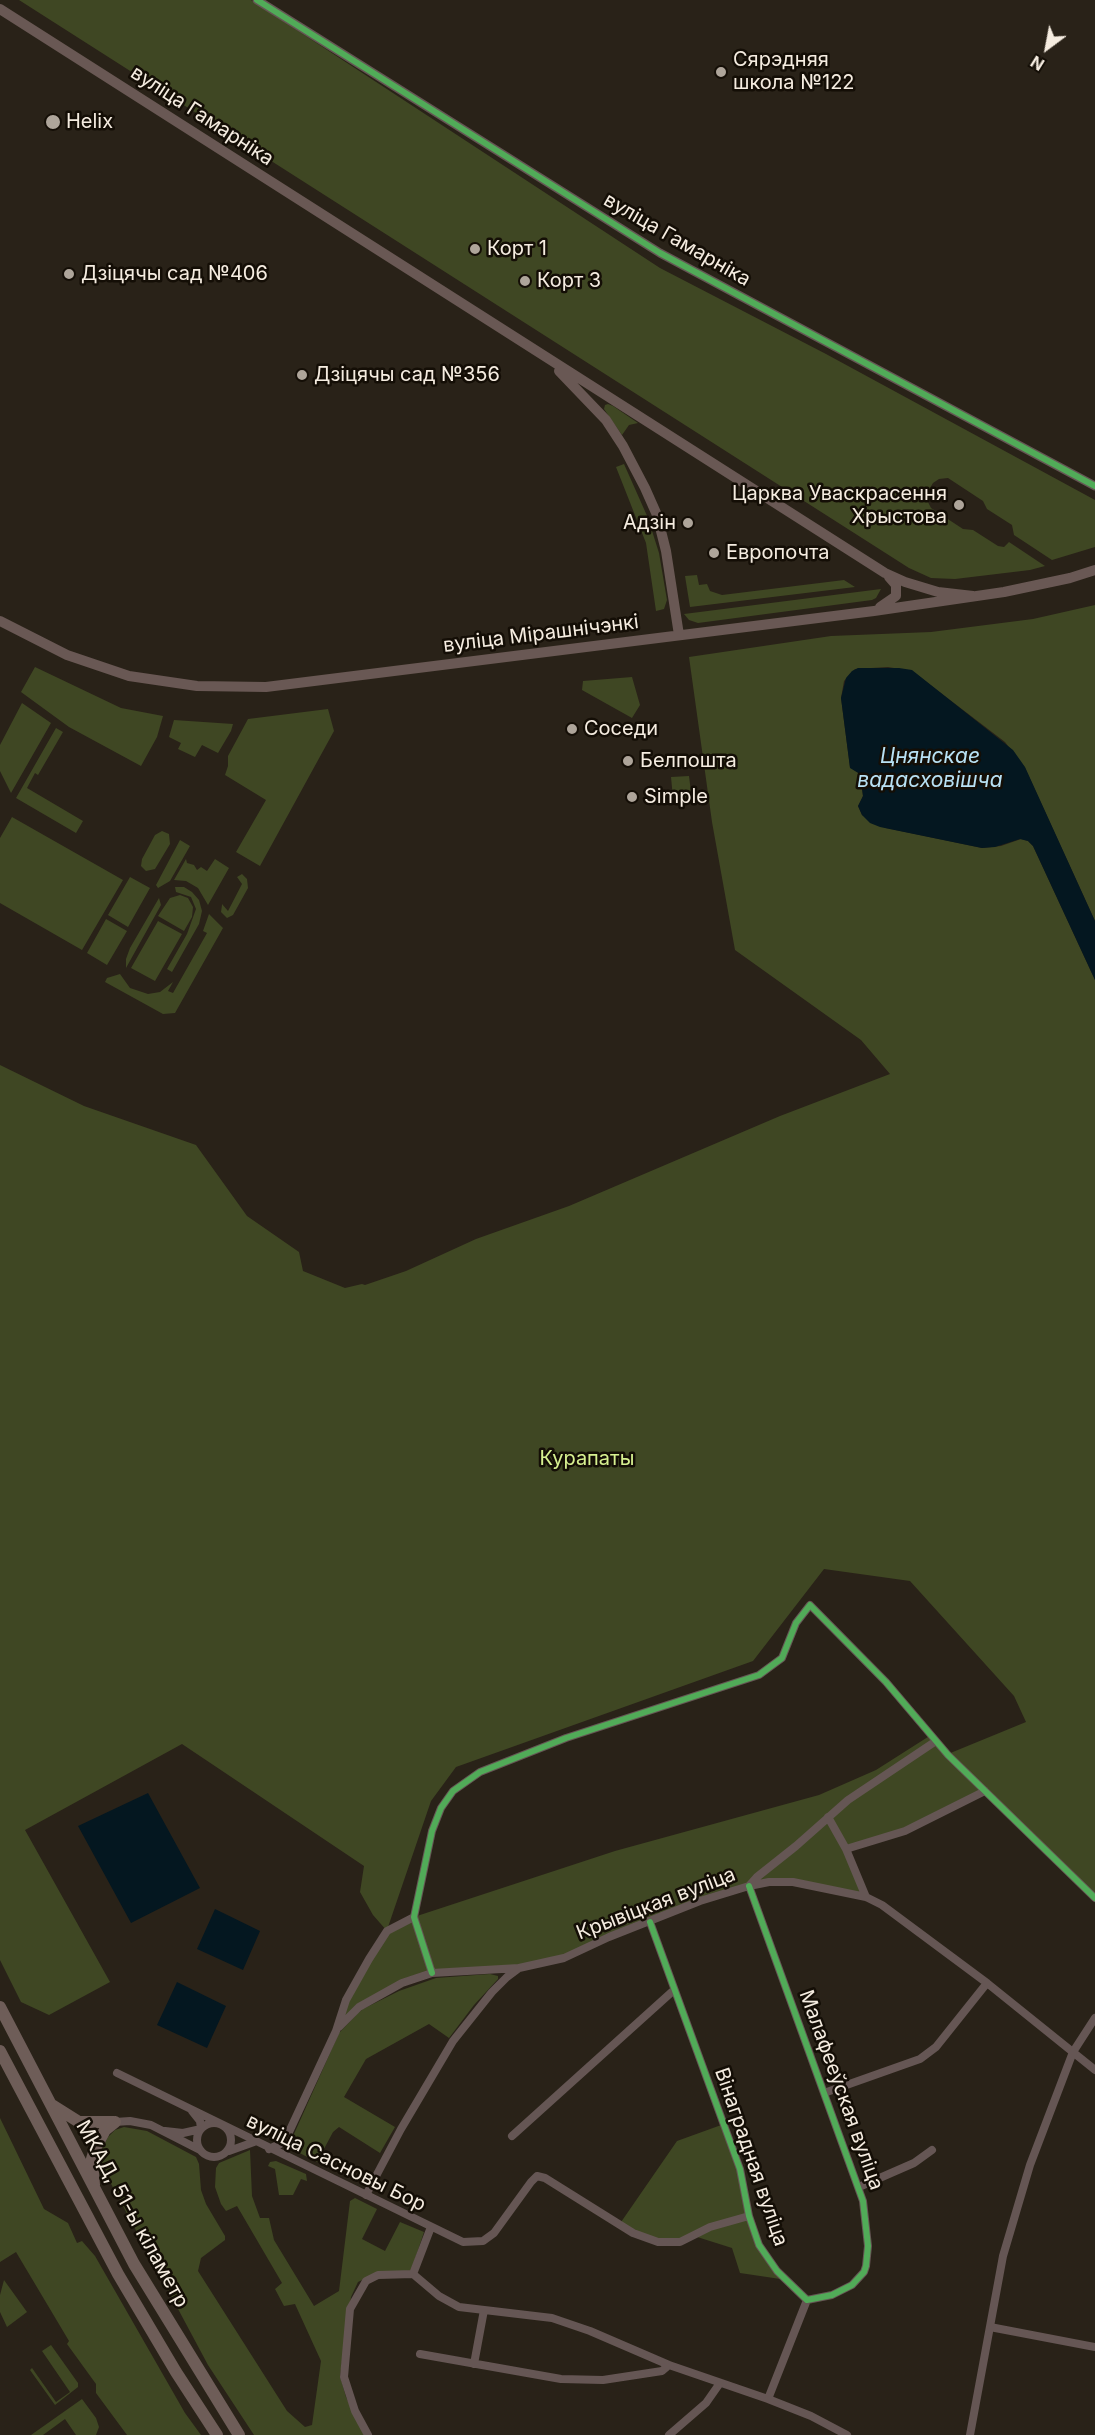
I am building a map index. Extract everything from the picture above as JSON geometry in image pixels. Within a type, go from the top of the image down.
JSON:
[{"type":"highway","name":"МКАД, 51-ы кіламетр","points":[[0,2007],[95,2192],[146,2284],[239,2435]]},
{"type":"highway","name":"МКАД, 51-ы кіламетр","points":[[0,2051],[118,2274],[176,2372],[217,2435]]},
{"type":"highway","points":[[49,2102],[79,2122],[115,2122]]},
{"type":"highway","points":[[95,2192],[92,2159],[105,2130],[115,2122]]},
{"type":"main road","name":"вуліца Гамарніка","points":[[0,9],[885,573],[938,592],[973,596]]},
{"type":"main road","name":"вуліца Гамарніка","points":[[537,350],[586,397],[606,420],[623,446],[645,488],[657,515],[666,551],[679,635]]},
{"type":"main road","name":"вуліца Мірашнічэнкі","points":[[0,621],[40,643],[98,667],[160,682],[266,687],[874,610],[1040,585],[1095,570]]},
{"type":"main road","points":[[874,610],[896,596],[896,585],[885,573]]},
{"type":"street","name":"вуліца Гамарніка","points":[[257,0],[660,253],[1095,486]]},
{"type":"street","points":[[432,1973],[414,1917],[432,1831],[446,1800],[461,1784],[480,1773],[566,1738],[759,1675],[782,1658],[796,1623],[810,1605],[880,1675],[936,1741],[1095,1898]]},
{"type":"street","points":[[749,1886],[756,1877],[855,1795],[936,1741]]},
{"type":"street","points":[[846,1849],[905,1831],[985,1791]]},
{"type":"street","points":[[828,1817],[846,1849],[866,1896]]},
{"type":"street","name":"Крывіцкая вуліца","points":[[366,2195],[401,2129],[453,2041],[492,1992],[519,1968],[564,1958],[700,1901],[770,1882],[793,1882],[866,1896],[900,1917],[987,1983],[1095,2070]]},
{"type":"street","name":"Малафееўская вуліца","points":[[749,1886],[859,2187],[865,2211],[868,2246],[864,2272],[852,2285],[832,2295],[807,2300]]},
{"type":"street","points":[[269,2149],[280,2144],[289,2132],[336,2031],[346,2000],[387,1931],[414,1917]]},
{"type":"street","name":"Вінаградная вуліца","points":[[650,1922],[740,2169],[749,2216],[765,2256],[807,2300]]},
{"type":"street","points":[[336,2031],[349,2016],[369,2001],[402,1983],[432,1973],[519,1968]]},
{"type":"street","points":[[824,2093],[920,2059],[936,2047],[987,1983]]},
{"type":"street","points":[[512,2136],[674,1990]]},
{"type":"street","points":[[970,2435],[1003,2256],[1030,2165],[1073,2052],[1095,2018]]},
{"type":"street","name":"вуліца Сасновы Бор","points":[[117,2073],[431,2228],[413,2274]]},
{"type":"street","points":[[189,2108],[200,2121],[201,2129],[197,2140],[201,2150]]},
{"type":"street","points":[[115,2122],[140,2122],[201,2150],[205,2154],[216,2157],[255,2142]]},
{"type":"street","points":[[160,2130],[183,2133],[201,2129],[211,2123],[222,2125],[231,2137],[227,2151]]},
{"type":"street","points":[[859,2187],[914,2163],[932,2150]]},
{"type":"street","points":[[431,2228],[463,2242],[483,2241],[494,2233],[537,2176],[545,2178],[626,2229],[658,2242],[680,2242],[710,2227],[749,2216]]},
{"type":"street","points":[[368,2435],[355,2411],[344,2377],[350,2308],[366,2281],[378,2275],[413,2274],[439,2296],[453,2304],[552,2318],[590,2331],[669,2365],[811,2416],[847,2435]]},
{"type":"street","points":[[768,2399],[807,2300]]},
{"type":"street","points":[[474,2364],[484,2310]]},
{"type":"street","points":[[990,2327],[1095,2347]]},
{"type":"street","points":[[420,2354],[537,2376],[603,2380],[662,2371],[669,2365]]},
{"type":"street","points":[[669,2435],[706,2403],[720,2383]]},
{"type":"green space","points":[[19,0],[251,0],[660,268],[826,354],[1095,500],[1095,547],[1052,560],[1014,535],[1012,525],[987,509],[983,501],[948,478],[939,479],[933,483],[927,493],[927,500],[931,508],[963,529],[973,530],[998,546],[1004,547],[1009,542],[1045,566],[1030,570],[955,579],[931,578],[909,568]]},
{"type":"green space","points":[[608,404],[638,423],[629,425],[622,435],[604,409]]},
{"type":"green space","points":[[624,464],[648,518],[659,553],[667,600],[664,609],[656,611],[646,543],[616,467]]},
{"type":"green space","points":[[697,575],[699,585],[707,584],[710,591],[722,595],[844,580],[855,587],[690,607],[685,576]]},
{"type":"green space","points":[[881,589],[876,598],[872,600],[698,623],[689,620],[684,614]]},
{"type":"green space","name":"Курапаты","points":[[1095,605],[1095,921],[1025,768],[1005,742],[912,671],[888,667],[855,669],[844,681],[841,698],[850,767],[860,774],[863,796],[858,806],[862,815],[886,828],[982,848],[1001,846],[1021,839],[1028,841],[1033,846],[1095,980],[1095,1898],[985,1791],[905,1831],[846,1849],[866,1896],[793,1882],[749,1886],[550,1962],[432,1973],[379,1996],[336,2031],[342,2010],[387,1931],[373,1915],[360,1892],[364,1866],[182,1744],[25,1830],[110,1982],[49,2015],[21,2002],[0,1960],[0,1065],[84,1106],[196,1145],[247,1216],[299,1252],[303,1271],[345,1288],[365,1285],[406,1271],[476,1239],[569,1206],[780,1116],[890,1074],[861,1040],[735,950],[712,822],[689,657],[831,636],[931,632],[1033,619]],"holes":[[[824,1569],[910,1581],[1014,1696],[1026,1722],[948,1754],[931,1735],[876,1770],[819,1795],[615,1851],[420,1915],[387,1930],[431,1801],[456,1767],[753,1661]]]},
{"type":"green space","points":[[35,667],[121,708],[163,716],[157,737],[141,766],[69,727],[21,692]]},
{"type":"green space","points":[[632,677],[640,705],[632,718],[582,690],[583,681]]},
{"type":"green space","points":[[22,703],[51,723],[11,793],[0,771],[0,745]]},
{"type":"green space","points":[[328,709],[334,731],[260,866],[236,852],[266,800],[225,775],[228,756],[248,719]]},
{"type":"green space","points":[[174,720],[233,724],[218,753],[202,745],[195,757],[178,749],[181,743],[169,737]]},
{"type":"green space","points":[[56,728],[63,732],[38,775],[35,773],[27,788],[83,821],[76,833],[16,798]]},
{"type":"green space","points":[[689,776],[691,792],[687,797],[673,798],[671,777]]},
{"type":"green space","points":[[12,817],[123,880],[82,950],[0,903],[0,838]]},
{"type":"green space","points":[[162,831],[169,834],[170,844],[155,869],[146,871],[141,866],[142,859],[155,835]]},
{"type":"green space","points":[[180,840],[190,846],[170,881],[158,888],[156,885]]},
{"type":"green space","points":[[186,859],[187,863],[194,865],[197,870],[201,867],[207,871],[215,859],[229,868],[208,905],[198,888],[186,881],[174,880]]},
{"type":"green space","points":[[242,874],[247,879],[248,888],[233,915],[227,918],[221,912],[222,904],[228,911],[242,884],[237,877]]},
{"type":"green space","points":[[130,877],[150,888],[128,927],[108,915]]},
{"type":"green space","points":[[175,887],[184,887],[192,892],[199,900],[202,911],[199,924],[172,972],[167,969],[187,934],[196,909],[191,897],[176,892]]},
{"type":"green space","points":[[180,895],[188,898],[193,907],[192,917],[184,931],[158,916],[170,898]]},
{"type":"green space","points":[[159,898],[161,905],[126,968],[130,948]]},
{"type":"green space","points":[[209,914],[223,928],[175,1013],[163,1014],[105,982],[107,978],[120,974],[130,988],[148,994],[160,992],[173,982],[168,991],[173,993],[207,933],[203,931]]},
{"type":"green space","points":[[106,919],[127,931],[107,965],[87,953]]},
{"type":"green space","points":[[158,921],[182,934],[155,981],[131,968]]},
{"type":"green space","points":[[490,1974],[498,1976],[498,1979],[474,2005],[449,2038],[429,2024],[366,2059],[344,2097],[395,2127],[380,2153],[339,2127],[333,2132],[317,2162],[286,2146],[294,2134],[339,2033],[361,2010],[399,1991],[436,1978]]},
{"type":"green space","points":[[0,2118],[44,2209],[68,2223],[77,2243],[82,2241],[95,2256],[185,2413],[201,2435],[127,2435],[96,2393],[96,2384],[67,2344],[69,2341],[16,2252],[0,2262]]},
{"type":"green space","points":[[724,2124],[759,2245],[787,2280],[740,2273],[732,2248],[694,2236],[670,2243],[619,2225],[677,2141]]},
{"type":"green space","points":[[124,2127],[147,2131],[196,2157],[199,2164],[201,2190],[206,2204],[225,2236],[225,2240],[201,2258],[198,2271],[287,2411],[305,2427],[312,2425],[321,2361],[295,2304],[284,2306],[275,2289],[282,2283],[237,2206],[226,2211],[221,2204],[215,2187],[216,2168],[219,2163],[250,2150],[252,2196],[260,2218],[269,2218],[274,2240],[314,2306],[339,2291],[350,2201],[355,2198],[377,2209],[362,2239],[385,2251],[400,2222],[424,2232],[411,2271],[378,2272],[358,2282],[351,2297],[340,2376],[346,2397],[364,2435],[254,2435],[208,2365],[101,2165],[102,2149],[108,2137],[115,2130]]},
{"type":"green space","points":[[276,2161],[306,2174],[307,2181],[301,2179],[293,2195],[279,2195],[275,2169],[268,2166],[270,2162]]},
{"type":"green space","points":[[4,2280],[27,2312],[7,2327],[0,2312],[0,2295]]},
{"type":"green space","points":[[51,2345],[78,2383],[78,2387],[55,2405],[30,2370],[32,2368],[56,2402],[70,2392],[42,2351]]},
{"type":"green space","points":[[82,2399],[96,2418],[99,2427],[96,2435],[76,2435],[65,2419],[43,2435],[31,2435]]},
{"type":"water","name":"Цнянскае вадасховішча","points":[[858,668],[912,670],[1013,750],[1025,767],[1095,921],[1095,980],[1033,846],[1028,841],[1020,839],[995,847],[982,848],[880,827],[870,823],[862,815],[858,806],[863,796],[860,774],[850,768],[841,698],[846,678]]},
{"type":"water","points":[[148,1793],[200,1888],[131,1923],[78,1826]]},
{"type":"water","points":[[215,1909],[260,1931],[243,1970],[197,1949]]},
{"type":"water","points":[[177,1982],[226,2006],[207,2048],[157,2025]]},
{"type":"cycle path","points":[[257,0],[660,253],[1095,486]]},
{"type":"cycle path","points":[[432,1973],[414,1917],[432,1831],[441,1808],[453,1791],[480,1772],[566,1738],[759,1675],[782,1658],[796,1623],[810,1605],[886,1682],[948,1755],[1095,1898]]},
{"type":"cycle path","points":[[650,1922],[740,2169],[749,2216],[759,2245],[777,2271],[807,2300],[832,2295],[852,2285],[864,2272],[866,2266],[868,2246],[863,2201],[749,1886]]},
{"type":"place","name":"Сярэдняя школа №122","points":[[721,72]]},
{"type":"place","name":"Helix","points":[[53,122]]},
{"type":"place","name":"Корт 1","points":[[475,249]]},
{"type":"place","name":"Дзіцячы сад №406","points":[[69,274]]},
{"type":"place","name":"Корт 3","points":[[525,281]]},
{"type":"place","name":"Дзіцячы сад №356","points":[[302,375]]},
{"type":"place","name":"Царква Уваскрасення Хрыстова","points":[[959,505]]},
{"type":"place","name":"Адзін","points":[[688,523]]},
{"type":"place","name":"Европочта","points":[[714,553]]},
{"type":"place","name":"Соседи","points":[[572,729]]},
{"type":"place","name":"Белпошта","points":[[628,761]]},
{"type":"place","name":"Simple","points":[[632,797]]}]
